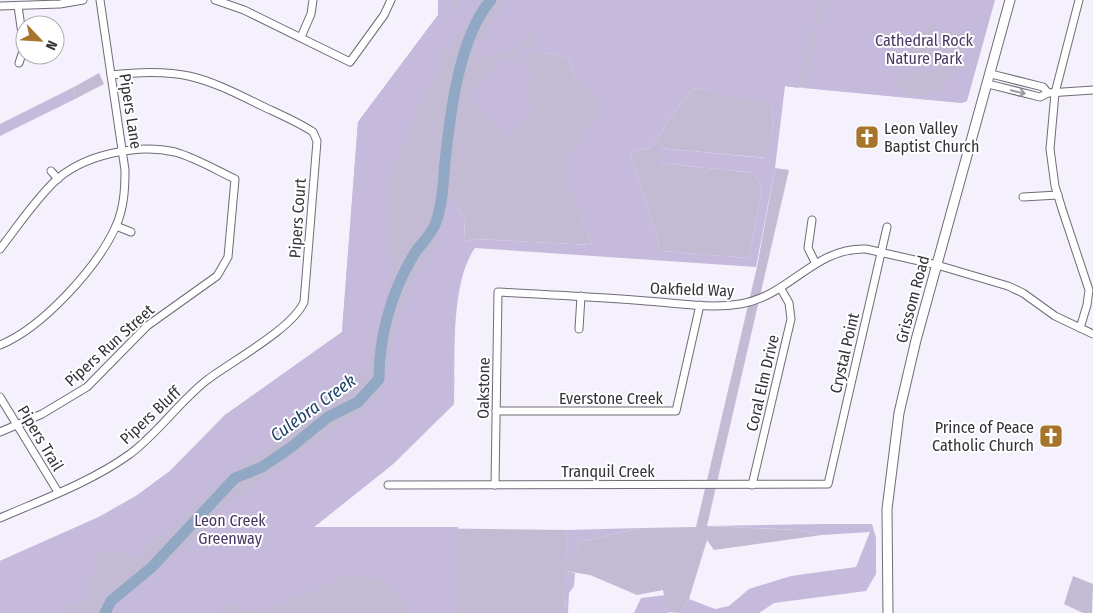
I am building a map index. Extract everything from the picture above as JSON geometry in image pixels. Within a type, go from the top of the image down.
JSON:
[{"type":"main road","name":"Grissom Road","points":[[888,613],[887,509],[894,445],[916,340],[1010,0]]},
{"type":"street","points":[[0,6],[83,0]]},
{"type":"street","name":"Pipers Lane","points":[[0,345],[33,326],[57,305],[100,254],[116,226],[125,190],[123,152],[100,0]]},
{"type":"street","points":[[215,0],[228,2],[350,62],[384,15],[391,0]]},
{"type":"street","points":[[301,37],[311,14],[313,0]]},
{"type":"street","points":[[1079,0],[1051,93],[1050,149],[1058,195],[1089,290],[1087,305],[1080,328]]},
{"type":"street","points":[[18,6],[19,15]]},
{"type":"street","name":"Pipers Court","points":[[112,75],[156,71],[201,78],[227,88],[313,132],[317,141],[302,306]]},
{"type":"street","points":[[991,74],[1044,87],[1051,93]]},
{"type":"street","points":[[988,84],[1040,97],[1051,93],[1093,90]]},
{"type":"street","name":"Pipers Run Street","points":[[0,432],[66,402],[86,387],[147,326],[217,276],[226,264],[235,179],[196,159],[174,152],[152,150],[123,152]]},
{"type":"street","points":[[0,247],[58,179],[85,162],[123,152]]},
{"type":"street","points":[[50,171],[58,179]]},
{"type":"street","points":[[1023,196],[1058,195]]},
{"type":"street","points":[[812,220],[808,248],[815,262]]},
{"type":"street","points":[[116,226],[131,232]]},
{"type":"street","name":"Crystal Point","points":[[828,484],[887,227]]},
{"type":"street","name":"Oakfield Way","points":[[498,292],[700,305],[741,304],[781,289],[815,262],[830,255],[855,248],[882,251],[937,265],[1016,289],[1055,316],[1093,334]]},
{"type":"street","name":"Coral Elm Drive","points":[[752,485],[791,319],[789,303],[781,289]]},
{"type":"street","name":"Oakstone","points":[[495,485],[498,292]]},
{"type":"street","points":[[579,329],[581,296]]},
{"type":"street","name":"Everstone Creek","points":[[496,411],[676,411],[700,305]]},
{"type":"street","name":"Pipers Bluff","points":[[0,518],[100,472],[129,454],[153,435],[202,385],[294,318],[302,306]]},
{"type":"street","name":"Pipers Trail","points":[[0,397],[58,492]]},
{"type":"street","name":"Tranquil Creek","points":[[388,485],[828,484]]},
{"type":"green space","points":[[438,0],[990,0],[963,103],[785,86],[538,51],[570,59],[572,73],[604,108],[563,167],[592,245],[475,239],[465,241],[464,217],[455,204],[454,404],[393,464],[314,527],[567,530],[566,569],[580,542],[641,528],[696,527],[757,267],[775,168],[789,170],[707,526],[798,530],[822,535],[714,550],[707,540],[689,599],[681,613],[667,612],[663,590],[637,595],[590,575],[566,571],[564,613],[0,613],[0,561],[99,517],[136,496],[170,471],[225,415],[342,332],[358,122],[438,15]]},
{"type":"green space","points":[[438,0],[451,0],[454,24],[458,0],[481,0],[474,14],[445,50],[435,53],[440,57],[445,57],[417,109],[410,130],[387,177],[388,253],[392,278],[368,367],[361,377],[336,386],[328,405],[305,425],[286,430],[260,453],[236,469],[136,557],[112,551],[94,557],[90,599],[68,607],[66,613],[0,613],[0,561],[99,517],[136,496],[170,471],[225,415],[342,332],[358,122],[438,15]]},
{"type":"green space","name":"Leon Creek Greenway","points":[[506,0],[819,0],[799,88],[785,86],[775,168],[756,267],[475,248],[467,263],[461,281],[458,301],[454,345],[454,404],[393,464],[314,527],[458,527],[454,600],[457,613],[408,613],[399,594],[383,579],[349,575],[260,613],[226,604],[216,613],[110,613],[120,598],[177,555],[233,501],[305,447],[326,438],[345,419],[362,412],[378,397],[408,291],[422,264],[437,242],[442,214],[449,195],[464,217],[465,241],[475,239],[592,245],[562,167],[603,108],[572,73],[570,59],[538,51],[523,65],[534,79],[522,96],[533,110],[507,137],[466,98],[505,58],[512,64],[525,49],[534,43],[535,33],[527,37],[509,53],[502,52],[494,57],[479,52],[474,47],[476,41],[483,38]],"holes":[[[695,88],[771,104],[772,131],[765,158],[660,148],[660,163],[755,173],[762,189],[749,258],[661,251],[630,152],[651,147],[681,102]]]},
{"type":"green space","points":[[824,0],[995,0],[967,101],[962,103],[804,88]],"holes":[[[936,24],[938,30],[932,55],[920,64],[908,61],[916,38]],[[964,28],[964,47],[960,65],[950,80],[930,93],[899,95],[898,74],[925,73],[943,63],[945,33]]]},
{"type":"green space","points":[[99,73],[104,84],[75,99],[74,87]]},
{"type":"green space","points":[[74,87],[75,99],[0,136],[0,124]]},
{"type":"green space","points":[[695,88],[771,103],[772,131],[766,158],[660,148],[660,163],[755,173],[762,189],[749,258],[661,251],[630,152],[651,147],[681,102]]},
{"type":"green space","points":[[872,524],[876,538],[876,574],[866,591],[774,603],[759,613],[681,613],[689,599],[715,609],[729,606],[749,589],[791,576],[856,567],[870,532],[822,535],[798,530],[711,526]]},
{"type":"green space","points":[[641,528],[580,542],[566,571],[575,573],[574,586],[569,593],[568,613],[564,613],[567,530]]},
{"type":"green space","points":[[1073,576],[1093,584],[1092,613],[1083,613],[1064,604]]},
{"type":"green space","points":[[666,595],[667,612],[670,613],[634,613],[641,598]]},
{"type":"waterway","name":"Culebra Creek","points":[[105,613],[111,601],[152,567],[235,478],[262,467],[290,448],[328,417],[358,402],[379,379],[384,331],[398,285],[416,252],[432,231],[438,215],[453,100],[464,55],[480,15],[491,0]]},
{"type":"place","name":"Leon Valley Baptist Church","points":[[867,137]]},
{"type":"place","name":"Prince of Peace Catholic Church","points":[[1051,436]]},
{"type":"park label","name":"Cathedral Rock Nature Park","points":[[924,49]]}]
